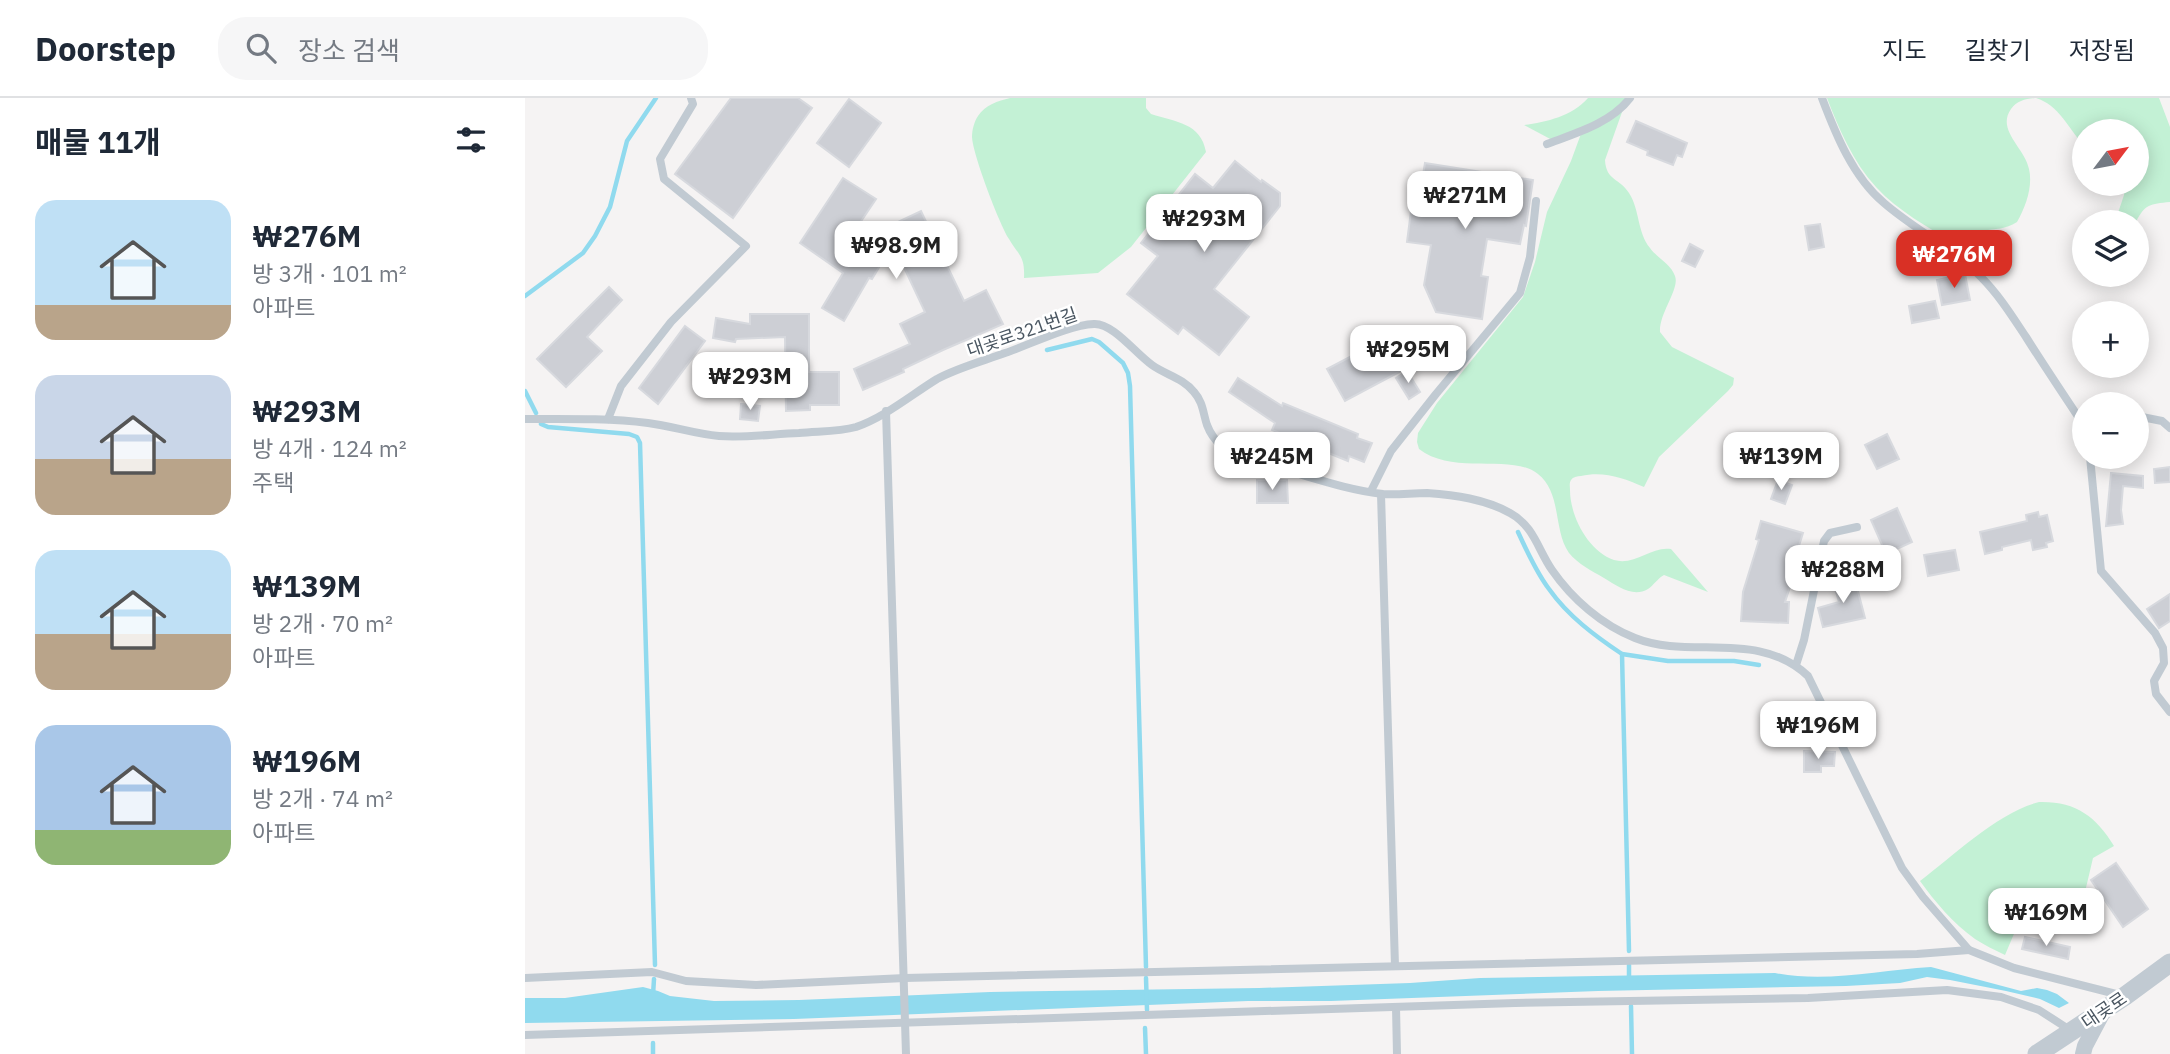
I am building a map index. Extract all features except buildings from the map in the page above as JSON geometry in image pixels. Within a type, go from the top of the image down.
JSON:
[{"type":"street","name":"대곶로","points":[[2049,1051],[2072,1031],[2170,963]]},
{"type":"street","points":[[2084,1054],[2085,1046],[2105,1010]]},
{"type":"lane","points":[[608,419],[621,386],[663,333],[746,246],[664,179],[660,159],[693,104],[691,98]]},
{"type":"lane","points":[[1547,144],[1618,113],[1630,98]]},
{"type":"lane","points":[[1822,98],[1832,127],[1863,179],[1882,202],[1952,252],[1997,294],[2072,405]]},
{"type":"lane","points":[[1371,491],[1391,451],[1520,293],[1530,257],[1536,201]]},
{"type":"lane","name":"대곶로321번길","points":[[525,419],[608,419],[718,436],[843,430],[886,411],[942,376],[1070,329],[1094,324],[1105,326],[1154,367],[1192,388],[1199,398],[1205,412],[1206,424],[1212,433],[1227,451],[1241,458],[1381,494],[1463,496],[1495,506],[1513,514],[1528,526],[1550,567],[1564,584],[1589,610],[1614,630],[1640,641],[1662,645],[1750,649],[1796,665]]},
{"type":"lane","points":[[886,411],[906,1054]]},
{"type":"lane","points":[[2149,418],[2162,421],[2170,428]]},
{"type":"lane","points":[[2091,469],[2101,571],[2155,633],[2163,648],[2164,663],[2154,681],[2156,694],[2170,712]]},
{"type":"lane","points":[[1381,494],[1395,967]]},
{"type":"lane","points":[[1857,527],[1830,533],[1824,541],[1804,640],[1796,665],[1808,676],[1902,868],[1969,950]]},
{"type":"lane","points":[[525,978],[652,972],[687,981],[756,985],[905,978],[1917,954],[1969,950],[2014,968],[2125,996]]},
{"type":"lane","points":[[525,1035],[1396,1007],[1808,998],[1947,990],[2001,998],[2039,1010],[2072,1031]]},
{"type":"lane","points":[[1396,1007],[1397,1054]]},
{"type":"green space","points":[[1010,98],[1146,98],[1146,108],[1151,114],[1193,129],[1203,142],[1206,152],[1131,247],[1098,273],[1024,278],[1022,260],[993,204],[972,137],[974,123],[981,112],[992,104]]},
{"type":"green space","points":[[1588,98],[1627,98],[1605,160],[1608,172],[1633,200],[1646,242],[1675,276],[1675,288],[1660,332],[1672,347],[1734,378],[1728,391],[1659,457],[1644,487],[1606,475],[1575,477],[1570,484],[1573,511],[1589,541],[1605,555],[1622,561],[1657,550],[1671,549],[1708,592],[1664,575],[1642,591],[1631,592],[1620,587],[1585,567],[1569,553],[1561,534],[1551,491],[1538,474],[1513,465],[1465,463],[1433,457],[1419,449],[1417,442],[1418,433],[1437,403],[1523,297],[1547,212],[1582,131],[1554,141],[1524,125],[1559,117]]},
{"type":"green space","points":[[1827,98],[2035,98],[2016,104],[2007,117],[2009,132],[2026,161],[2030,176],[2028,196],[2017,222],[2004,228],[1979,232],[1955,244],[1914,218],[1885,196],[1860,167],[1847,145]]},
{"type":"green space","points":[[2036,98],[2159,98],[2170,127],[2170,202],[2158,203],[2144,210],[2119,210],[2124,196],[2149,196],[2149,119],[2072,119],[2072,131],[2044,101]]},
{"type":"green space","points":[[2039,802],[2063,804],[2083,812],[2100,826],[2114,846],[2093,858],[2081,909],[2065,908],[2043,920],[2025,918],[2019,922],[2005,955],[1978,941],[1959,926],[1920,881],[2008,815]]},
{"type":"water","points":[[1931,967],[2021,991],[2037,988],[2047,990],[2069,1003],[2059,1008],[2040,999],[2006,991],[1927,977],[1900,983],[1846,986],[1248,1001],[794,1019],[525,1023],[525,998],[565,998],[643,987],[670,996],[714,1001],[799,1000],[990,992],[1259,988],[1480,978],[1775,973],[1814,977]]},
{"type":"waterway","points":[[525,296],[583,253],[595,236],[610,207],[627,141],[656,98]]},
{"type":"waterway","points":[[1047,350],[1092,339],[1123,363],[1128,373],[1146,967]]},
{"type":"waterway","points":[[525,391],[536,413]]},
{"type":"waterway","points":[[541,424],[548,427],[629,434],[637,437],[640,443],[655,965]]},
{"type":"waterway","points":[[1518,532],[1536,569],[1556,599],[1583,625],[1622,654],[1629,951]]},
{"type":"waterway","points":[[1622,654],[1668,661],[1734,661],[1759,665]]},
{"type":"waterway","points":[[1629,965],[1629,978]]},
{"type":"waterway","points":[[1146,978],[1147,1010]]},
{"type":"waterway","points":[[653,995],[654,979]]},
{"type":"waterway","points":[[1631,1006],[1632,1054]]},
{"type":"waterway","points":[[1145,1028],[1146,1054]]},
{"type":"waterway","points":[[653,1043],[653,1054]]}]
